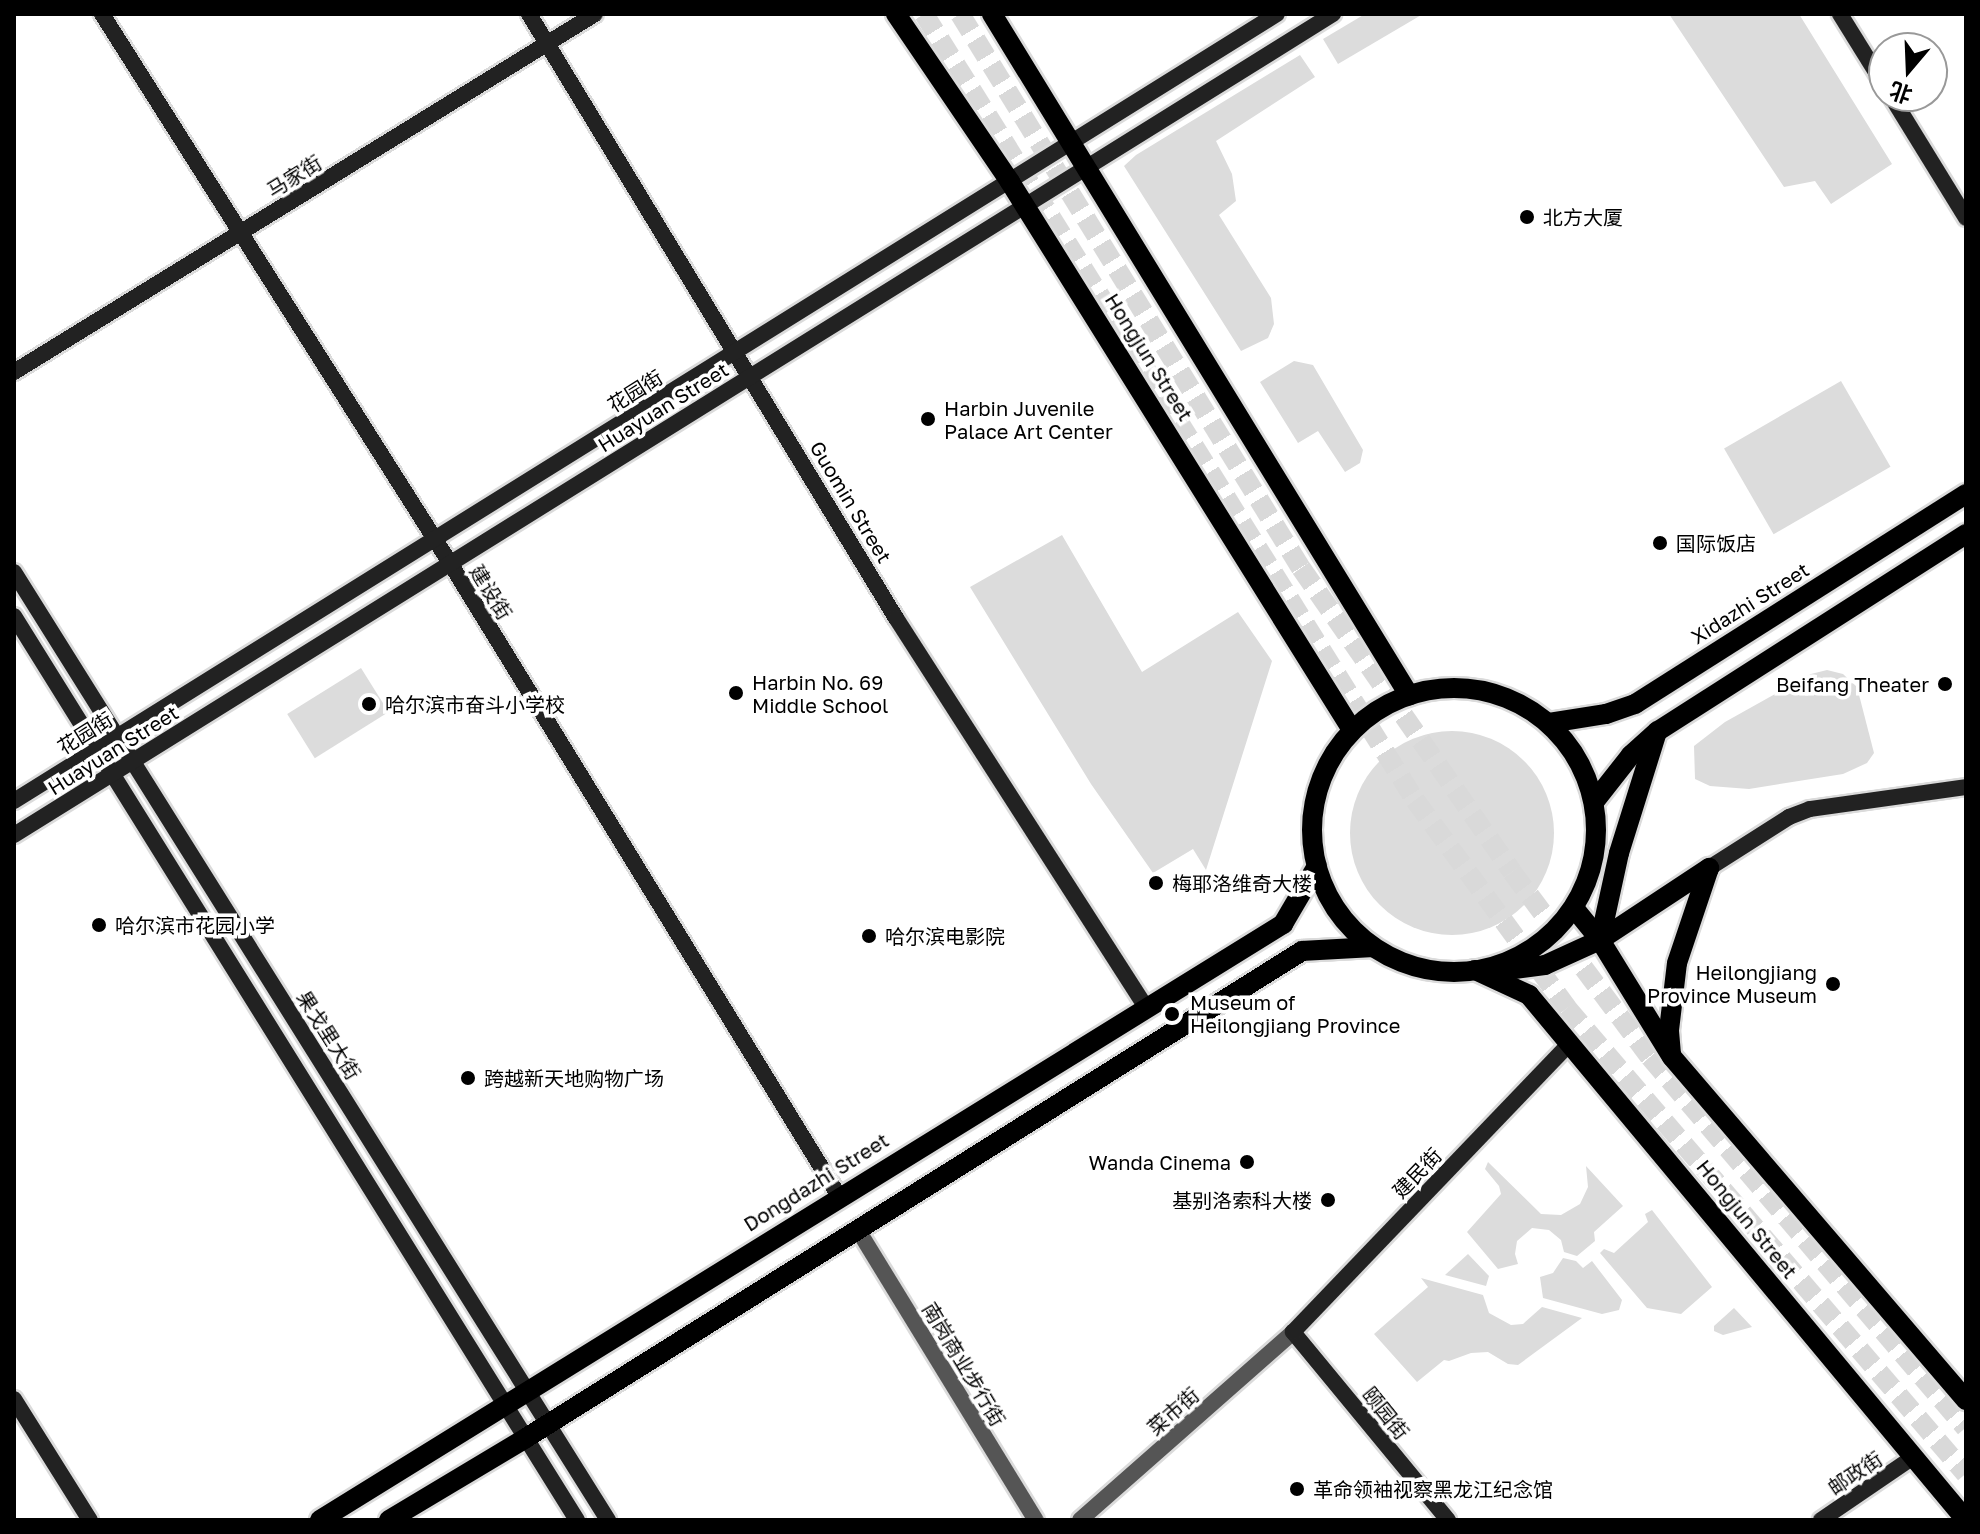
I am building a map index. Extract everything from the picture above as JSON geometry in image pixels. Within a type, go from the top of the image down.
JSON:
[{"type":"main road","name":"建设街","points":[[102,14],[450,563],[839,1196]]},
{"type":"main road","name":"Guomin Street","points":[[529,14],[752,376],[896,618],[1145,1006]]},
{"type":"main road","name":"马家街","points":[[14,372],[595,14]]},
{"type":"main road","name":"Hongjun Street","points":[[896,14],[1010,182],[1352,730]]},
{"type":"main road","points":[[992,14],[1409,695]]},
{"type":"main road","name":"花园街","points":[[14,801],[1277,14]]},
{"type":"main road","name":"Huayuan Street","points":[[14,835],[1333,14]]},
{"type":"main road","points":[[1840,14],[1868,59]]},
{"type":"main road","points":[[1901,112],[1966,218]]},
{"type":"main road","name":"Xidazhi Street","points":[[1549,723],[1606,714],[1635,704],[1966,494]]},
{"type":"main road","points":[[1594,802],[1631,755],[1658,731],[1966,534]]},
{"type":"main road","name":"果戈里大街","points":[[14,572],[608,1520]]},
{"type":"main road","points":[[14,616],[577,1520]]},
{"type":"main road","points":[[1475,970],[1495,966],[1531,950],[1562,924],[1574,908],[1595,857],[1594,802],[1578,759],[1549,723],[1507,697],[1483,690],[1433,689],[1409,695],[1372,713],[1352,730],[1330,760],[1314,801],[1312,845],[1326,892],[1342,917],[1373,947],[1422,968],[1475,970],[1511,971],[1545,965],[1600,940],[1789,817],[1810,809],[1966,787]]},
{"type":"main road","points":[[1600,940],[1619,853],[1658,731]]},
{"type":"main road","name":"Dongdazhi Street","points":[[320,1520],[1145,1006],[1283,924],[1317,866]]},
{"type":"main road","points":[[1672,1057],[1669,1030],[1677,963],[1709,868]]},
{"type":"main road","points":[[1574,908],[1600,940],[1672,1057],[1966,1400]]},
{"type":"main road","points":[[389,1520],[526,1438],[1302,951],[1373,947]]},
{"type":"main road","name":"Hongjun Street","points":[[1475,970],[1529,995],[1966,1520]]},
{"type":"main road","name":"建民街","points":[[1293,1332],[1570,1043]]},
{"type":"main road","name":"颐园街","points":[[1293,1332],[1448,1520]]},
{"type":"main road","points":[[14,1399],[90,1520]]},
{"type":"main road","name":"邮政街","points":[[1821,1520],[1912,1458]]},
{"type":"street","name":"南岗商业步行街","points":[[858,1230],[1036,1520]]},
{"type":"street","name":"菜市街","points":[[1080,1520],[1293,1332]]},
{"type":"shaded area","points":[[1365,14],[1423,14],[1338,64],[1323,39]]},
{"type":"shaded area","points":[[1669,14],[1799,14],[1892,164],[1831,204],[1815,181],[1784,187]]},
{"type":"shaded area","points":[[1300,55],[1315,77],[1216,141],[1232,174],[1236,201],[1219,215],[1271,298],[1274,324],[1268,338],[1241,351],[1124,166],[1136,155]]},
{"type":"shaded area","points":[[1294,361],[1313,365],[1363,450],[1360,463],[1345,472],[1318,431],[1298,443],[1260,382]]},
{"type":"shaded area","points":[[1841,381],[1890,467],[1774,534],[1724,448]]},
{"type":"shaded area","points":[[1062,535],[1142,672],[1238,612],[1272,661],[1206,870],[1193,849],[1153,873],[1091,784],[970,587]]},
{"type":"shaded area","points":[[361,668],[389,712],[315,758],[287,714]]},
{"type":"shaded area","points":[[1827,670],[1843,674],[1857,687],[1874,753],[1867,763],[1843,774],[1749,789],[1710,786],[1695,779],[1694,746],[1725,722],[1811,674]]},
{"type":"shaded area","points":[[1452,731],[1491,739],[1524,761],[1546,794],[1554,833],[1546,872],[1524,905],[1491,927],[1452,935],[1413,927],[1380,905],[1358,872],[1350,833],[1358,794],[1380,761],[1413,739]]},
{"type":"shaded area","points":[[1488,1162],[1541,1214],[1561,1215],[1580,1204],[1588,1187],[1586,1166],[1623,1206],[1594,1232],[1595,1241],[1577,1256],[1564,1252],[1561,1240],[1549,1230],[1532,1228],[1517,1241],[1515,1254],[1518,1264],[1498,1269],[1467,1232],[1501,1194],[1499,1186],[1485,1169]]},
{"type":"shaded area","points":[[1652,1210],[1712,1287],[1681,1314],[1647,1308],[1600,1253],[1604,1249],[1614,1253],[1648,1222],[1645,1214]]},
{"type":"shaded area","points":[[1468,1254],[1489,1276],[1486,1286],[1445,1275]]},
{"type":"shaded area","points":[[1563,1258],[1576,1261],[1583,1268],[1592,1261],[1622,1300],[1619,1310],[1602,1314],[1543,1298],[1540,1277],[1553,1273]]},
{"type":"shaded area","points":[[1421,1278],[1483,1295],[1489,1313],[1511,1325],[1523,1324],[1542,1307],[1582,1318],[1518,1365],[1508,1364],[1488,1352],[1471,1353],[1444,1360],[1417,1382],[1374,1334],[1428,1287]]},
{"type":"shaded area","points":[[1734,1308],[1752,1327],[1723,1335],[1714,1331],[1714,1326]]},
{"type":"tunnel","points":[[924,14],[1415,800],[1567,1008],[1966,1474]]},
{"type":"tunnel","points":[[960,14],[1301,568],[1512,872],[1650,1057],[1966,1428]]},
{"type":"place","name":"北方大厦","points":[[1527,217]]},
{"type":"place","name":"Harbin Juvenile Palace Art Center","points":[[928,419]]},
{"type":"place","name":"国际饭店","points":[[1660,543]]},
{"type":"place","name":"Beifang Theater","points":[[1945,684]]},
{"type":"place","name":"Harbin No. 69 Middle School","points":[[736,693]]},
{"type":"place","name":"哈尔滨市奋斗小学校","points":[[369,704]]},
{"type":"place","name":"梅耶洛维奇大楼","points":[[1156,883]]},
{"type":"place","name":"哈尔滨市花园小学","points":[[99,925]]},
{"type":"place","name":"哈尔滨电影院","points":[[869,936]]},
{"type":"place","name":"Heilongjiang Province Museum","points":[[1833,984]]},
{"type":"place","name":"Museum of Heilongjiang Province","points":[[1172,1014]]},
{"type":"place","name":"跨越新天地购物广场","points":[[468,1078]]},
{"type":"place","name":"Wanda Cinema","points":[[1247,1162]]},
{"type":"place","name":"基别洛索科大楼","points":[[1328,1200]]},
{"type":"place","name":"革命领袖视察黑龙江纪念馆","points":[[1297,1489]]}]
